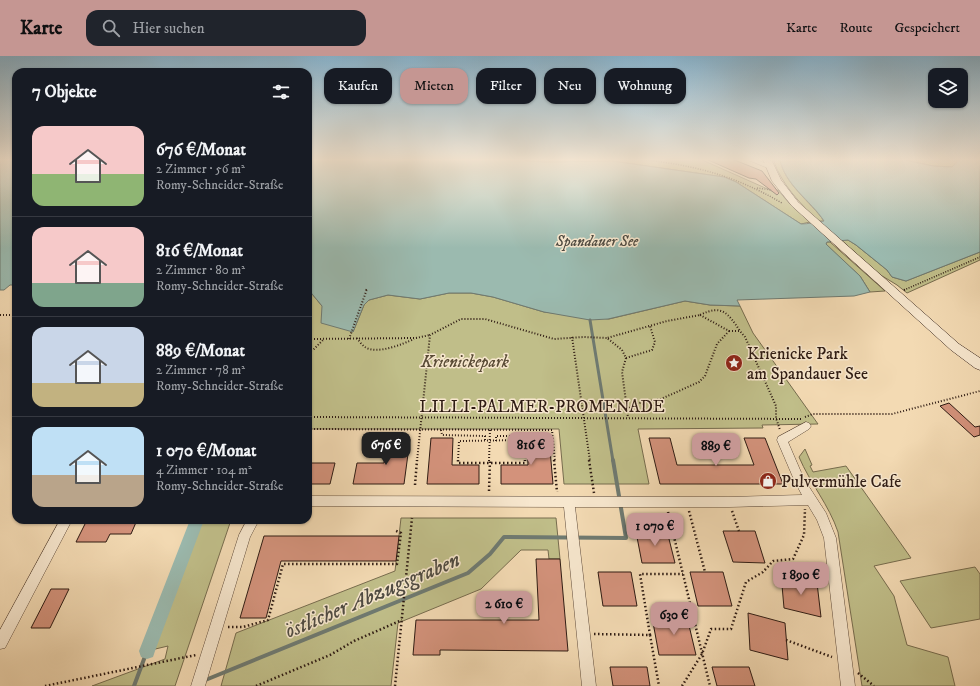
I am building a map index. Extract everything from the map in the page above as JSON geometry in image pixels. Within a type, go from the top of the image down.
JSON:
[{"type":"street","points":[[783,188],[811,219],[956,347],[980,365]]},
{"type":"street","points":[[806,426],[782,440],[808,500],[822,518],[830,538],[848,686]]},
{"type":"street","points":[[312,501],[729,502],[808,500]]},
{"type":"street","points":[[563,502],[571,525],[589,686]]},
{"type":"street","points":[[0,643],[64,524]]},
{"type":"street","points":[[198,686],[245,535],[251,524]]},
{"type":"path","points":[[755,188],[785,206]]},
{"type":"path","points":[[762,188],[773,190]]},
{"type":"path","points":[[900,291],[980,257]]},
{"type":"path","points":[[349,339],[368,288]]},
{"type":"path","points":[[312,339],[416,338],[430,335],[461,319],[485,319],[554,339],[572,337],[607,338],[650,326],[700,315],[708,310],[717,309],[722,311],[735,322],[745,337],[776,406],[776,418],[782,440]]},
{"type":"path","points":[[0,315],[12,315]]},
{"type":"path","points":[[700,315],[729,331],[740,331]]},
{"type":"path","points":[[626,358],[652,350],[655,342],[650,326]]},
{"type":"path","points":[[627,409],[634,404],[661,399],[699,382],[704,376],[717,344],[729,331]]},
{"type":"path","points":[[415,485],[430,335]]},
{"type":"path","points":[[572,337],[596,502]]},
{"type":"path","points":[[357,338],[366,348],[379,349],[402,345],[416,338]]},
{"type":"path","points":[[607,338],[622,350],[626,358],[622,372],[628,418]]},
{"type":"path","points":[[312,350],[325,339]]},
{"type":"path","name":"LILLI-PALMER-PROMENADE","points":[[312,417],[801,418],[813,414],[892,414],[980,391]]},
{"type":"path","points":[[312,429],[552,430],[563,502]]},
{"type":"path","points":[[441,430],[442,435],[485,436],[485,441]]},
{"type":"path","points":[[489,502],[490,430]]},
{"type":"path","points":[[496,440],[496,436],[552,436]]},
{"type":"path","points":[[496,440],[524,440],[525,463],[458,463],[459,441],[496,440]]},
{"type":"path","points":[[682,686],[702,654],[710,629],[731,629],[746,582],[763,572],[773,561],[793,559],[804,535],[808,500]]},
{"type":"path","points":[[666,502],[710,686]]},
{"type":"path","points":[[687,502],[705,572]]},
{"type":"path","points":[[729,502],[739,532]]},
{"type":"path","points":[[395,686],[412,518]]},
{"type":"path","points":[[216,627],[243,627],[268,620],[283,564],[397,564],[400,533],[394,530]]},
{"type":"path","points":[[658,686],[640,574],[683,574]]},
{"type":"path","points":[[256,686],[330,655],[354,641],[402,619]]},
{"type":"path","points":[[583,634],[650,635]]},
{"type":"path","points":[[45,686],[209,652]]},
{"type":"green space","points":[[746,188],[766,188],[772,191],[778,190],[789,203],[810,222],[801,224]]},
{"type":"green space","points":[[789,188],[795,188],[824,221],[818,221]]},
{"type":"green space","points":[[841,240],[848,240],[856,245],[887,270],[892,277],[906,281],[980,252],[980,260],[907,293],[879,274]]},
{"type":"green space","points":[[826,242],[830,242],[885,291],[870,292],[860,276],[828,247]]},
{"type":"green space","name":"Krienickepark","points":[[449,293],[471,293],[493,297],[544,312],[609,319],[685,301],[710,305],[740,306],[753,333],[818,424],[762,425],[763,428],[638,429],[649,484],[564,484],[559,429],[312,429],[312,294],[322,306],[353,332],[364,305],[369,300],[388,295],[420,299]]},
{"type":"green space","points":[[805,449],[812,465],[810,466],[813,472],[846,466],[911,558],[874,566],[894,596],[907,645],[948,657],[955,686],[862,686],[838,532],[830,513],[803,467],[799,457]]},
{"type":"green space","points":[[401,518],[556,518],[560,559],[549,559],[548,550],[521,550],[481,589],[398,623],[391,686],[221,686],[236,633],[395,571]]},
{"type":"green space","points":[[195,524],[230,524],[175,686],[92,686],[165,659],[168,646],[147,651]]},
{"type":"green space","points":[[975,567],[980,574],[980,619],[931,628],[900,581]]},
{"type":"water","points":[[0,188],[12,188],[12,285],[4,290],[0,290]]},
{"type":"water","name":"Spandauer See","points":[[312,188],[746,188],[801,224],[824,221],[796,188],[980,188],[980,252],[906,281],[892,277],[887,270],[848,240],[827,242],[826,244],[860,276],[870,292],[854,296],[737,300],[740,306],[710,305],[685,301],[608,319],[590,320],[544,312],[493,297],[471,293],[449,293],[420,299],[388,295],[369,300],[364,305],[353,332],[321,323],[322,306],[312,294]]},
{"type":"building","points":[[768,188],[775,188],[779,193],[777,195]]},
{"type":"building","points":[[949,403],[975,427],[980,426],[980,435],[974,437],[940,406]]},
{"type":"building","points":[[431,438],[453,438],[452,465],[479,465],[479,484],[427,484]]},
{"type":"building","points":[[527,438],[549,438],[553,484],[501,484],[501,465],[528,465]]},
{"type":"building","points":[[649,438],[670,438],[677,465],[754,465],[744,438],[765,438],[783,484],[660,484]]},
{"type":"building","points":[[387,439],[410,439],[404,484],[353,484],[357,463],[384,463]]},
{"type":"building","points":[[312,463],[335,463],[330,484],[312,484]]},
{"type":"building","points":[[85,524],[135,524],[131,534],[110,534],[106,542],[76,542]]},
{"type":"building","points":[[667,531],[675,563],[642,563],[636,532]]},
{"type":"building","points":[[723,531],[755,531],[765,563],[733,562]]},
{"type":"building","points":[[264,536],[399,536],[396,561],[281,561],[266,618],[240,618]]},
{"type":"building","points":[[536,559],[560,559],[568,651],[440,650],[440,655],[413,655],[416,620],[539,620]]},
{"type":"building","points":[[598,572],[631,572],[637,606],[603,606]]},
{"type":"building","points":[[690,572],[723,572],[732,606],[698,606]]},
{"type":"building","points":[[781,574],[817,583],[821,617],[784,608]]},
{"type":"building","points":[[51,589],[69,589],[50,628],[31,628]]},
{"type":"building","points":[[748,613],[785,623],[788,660],[750,650]]},
{"type":"building","points":[[652,617],[687,617],[696,655],[659,655]]},
{"type":"building","points":[[610,667],[647,667],[650,686],[613,686]]},
{"type":"building","points":[[712,667],[749,667],[755,686],[717,686]]},
{"type":"waterway","name":"östlicher Abzugsgraben","points":[[590,320],[613,461]]},
{"type":"waterway","name":"östlicher Abzugsgraben","points":[[203,681],[468,573],[490,554],[504,537],[626,538],[613,460]]},
{"type":"waterway","points":[[147,651],[195,524]]},
{"type":"waterway","points":[[134,686],[147,651]]},
{"type":"place","name":"Krienicke Park am Spandauer See","points":[[734,363]]},
{"type":"place","name":"Pulvermühle Cafe","points":[[768,481]]}]
